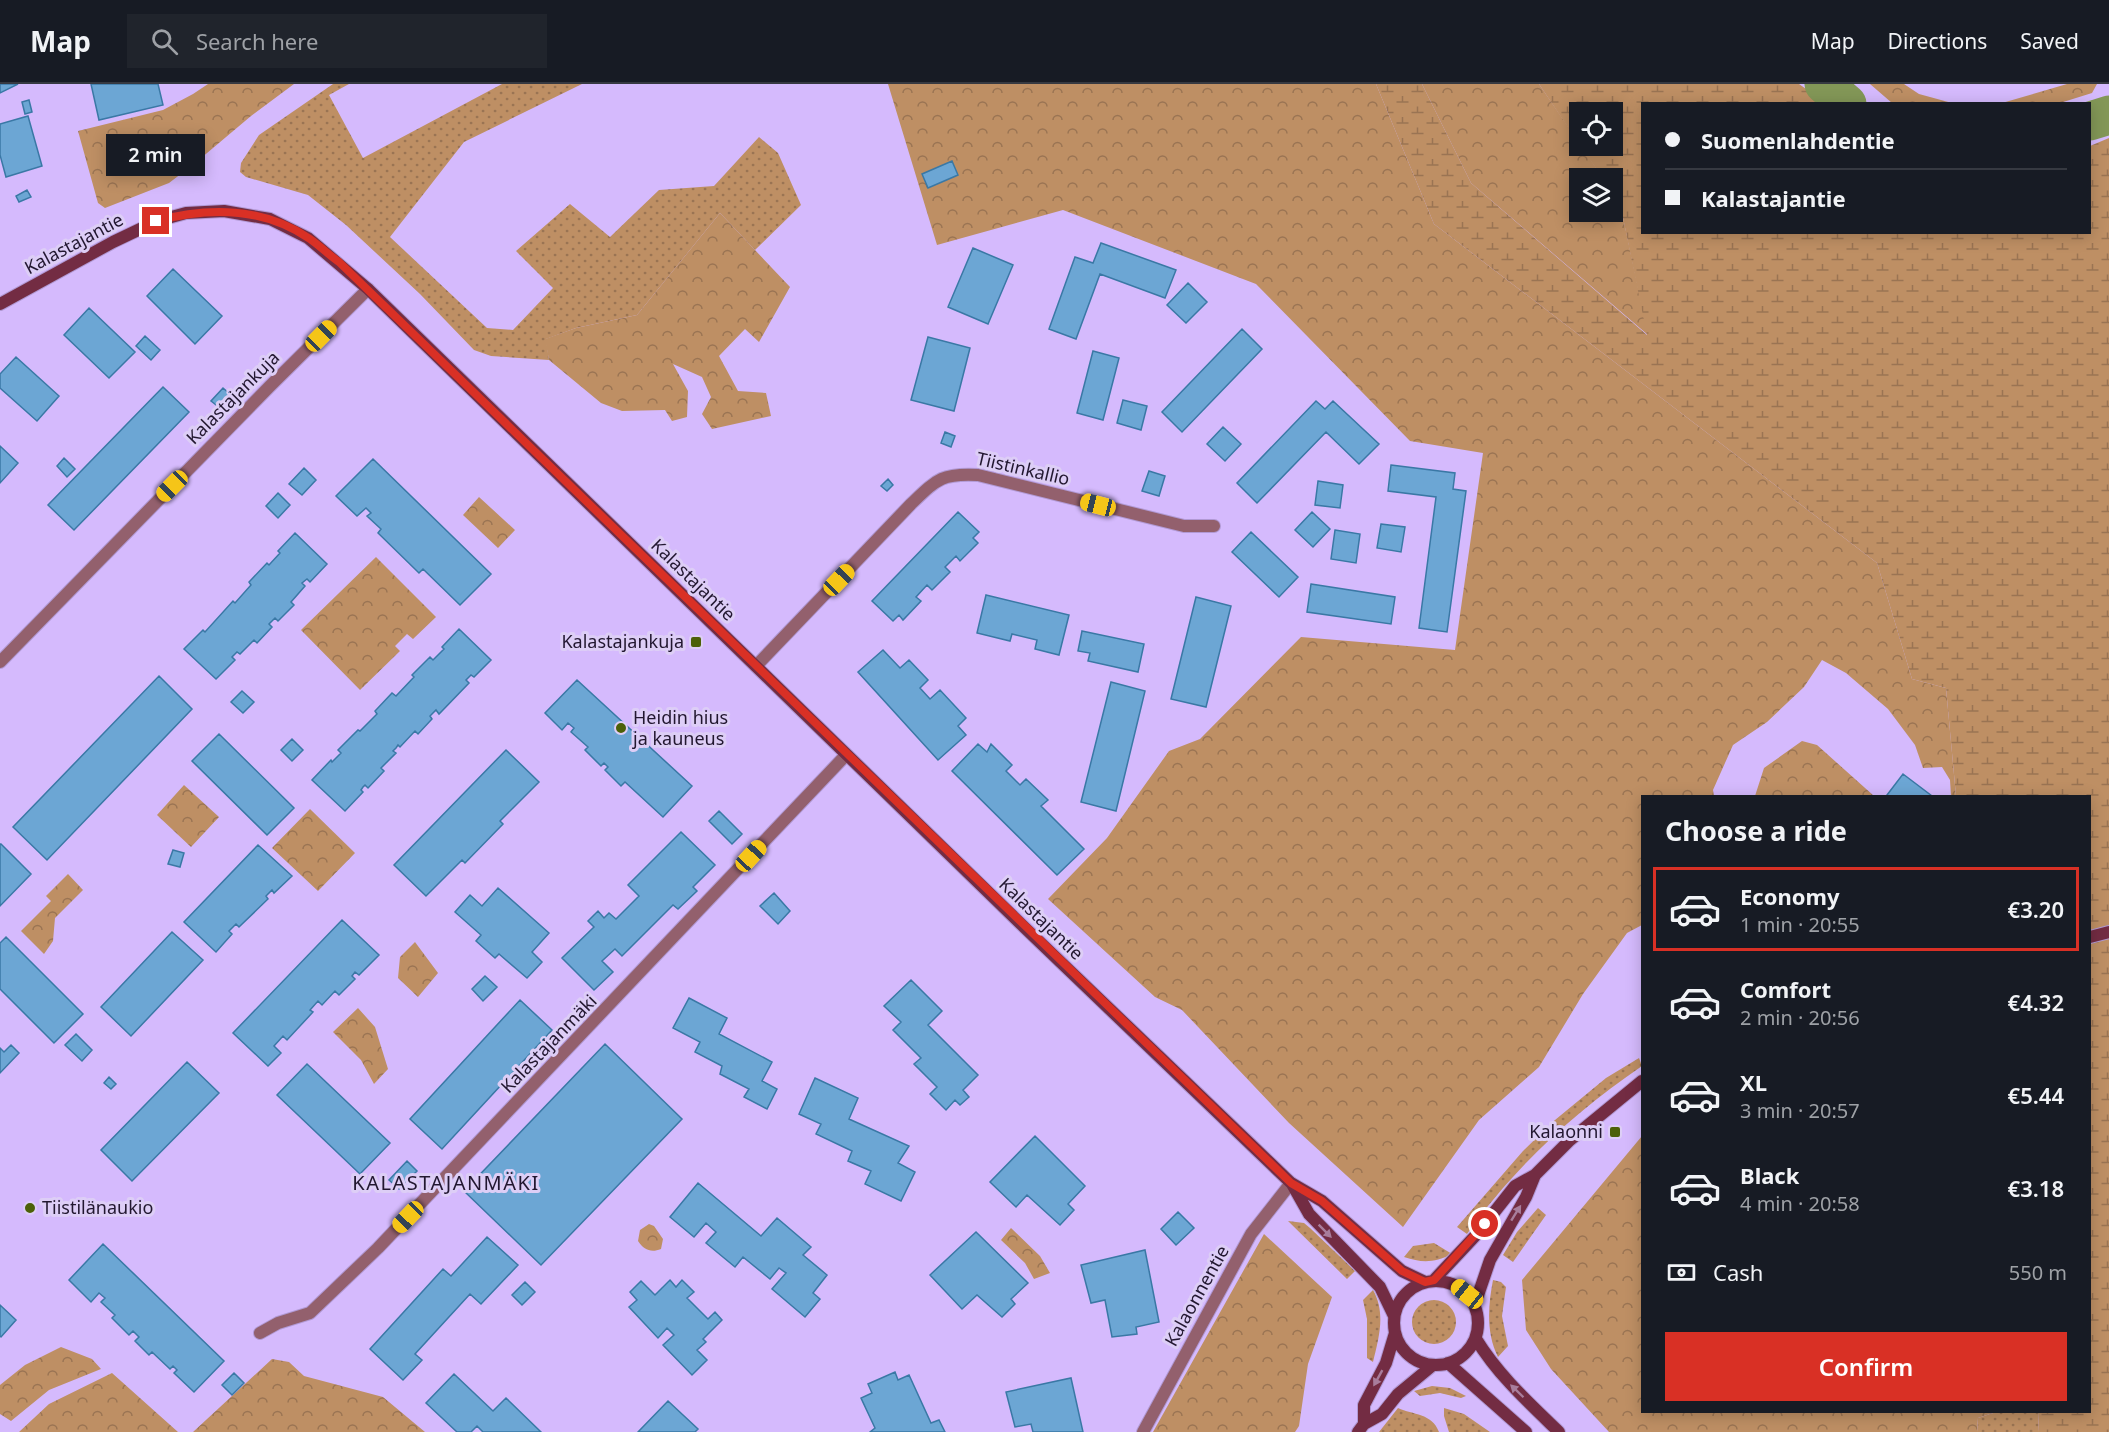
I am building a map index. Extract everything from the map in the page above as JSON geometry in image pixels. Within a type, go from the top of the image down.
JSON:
[{"type":"main road","name":"Kalastajantie","points":[[0,304],[113,242],[156,221],[186,213],[224,211],[270,219],[308,238],[368,289],[846,755],[1291,1183],[1322,1201],[1402,1271],[1429,1281]]},
{"type":"main road","points":[[2091,936],[2109,932]]},
{"type":"main road","points":[[1429,1281],[1477,1234],[1515,1186],[1535,1174],[1570,1140],[1641,1082]]},
{"type":"main road","points":[[1475,1304],[1490,1260],[1526,1197],[1535,1174]]},
{"type":"main road","name":"Kalastajantie","points":[[1291,1183],[1309,1214],[1380,1287],[1394,1316]]},
{"type":"main road","points":[[1361,1428],[1364,1406],[1386,1363],[1395,1333],[1394,1316],[1402,1298],[1416,1285],[1429,1281],[1446,1281],[1458,1286],[1475,1304],[1479,1321],[1476,1339],[1465,1354],[1448,1363],[1433,1365],[1413,1358],[1399,1342],[1395,1333]]},
{"type":"main road","points":[[1476,1339],[1487,1358],[1505,1380],[1559,1432]]},
{"type":"main road","points":[[1448,1363],[1526,1432]]},
{"type":"main road","points":[[1361,1428],[1382,1414],[1398,1394],[1433,1365]]},
{"type":"street","name":"Kalastajankuja","points":[[0,662],[368,289]]},
{"type":"street","name":"Tiistinkallio","points":[[756,666],[920,495],[942,477],[955,474],[978,475],[1184,526],[1214,526]]},
{"type":"street","name":"Kalastajanmäki","points":[[260,1333],[279,1323],[310,1313],[378,1248],[846,755]]},
{"type":"street","name":"Kalaonnentie","points":[[1143,1432],[1251,1234],[1291,1183]]},
{"type":"green space","points":[[208,84],[294,84],[169,183],[105,208],[98,203],[78,131],[163,110]]},
{"type":"green space","points":[[333,84],[349,84],[329,95],[363,158],[502,84],[582,84],[464,142],[390,237],[487,328],[513,330],[553,288],[516,251],[570,204],[610,237],[659,190],[714,186],[759,137],[778,153],[801,205],[755,250],[720,213],[637,315],[576,328],[546,339],[549,360],[491,356],[474,350],[420,294],[346,225],[308,195],[246,177],[240,172],[241,163],[259,135]]},
{"type":"green space","points":[[888,84],[1376,84],[1434,224],[1877,563],[1912,679],[1946,688],[1956,795],[1951,795],[1950,780],[1942,767],[1923,768],[1915,745],[1888,709],[1846,673],[1822,660],[1804,687],[1767,722],[1733,745],[1713,790],[1714,795],[1641,795],[1641,926],[1627,933],[1583,994],[1539,1067],[1479,1120],[1403,1227],[1289,1123],[1182,1010],[1155,997],[1048,899],[1107,838],[1169,751],[1200,739],[1301,637],[1455,650],[1483,453],[1410,441],[1256,284],[1063,210],[937,245]]},
{"type":"green space","points":[[1376,84],[1422,84],[1471,183],[1647,335],[1623,218],[1623,168],[1596,168],[1587,156],[1623,156],[1623,102],[1569,102],[1569,129],[1539,84],[1799,84],[1825,102],[1641,102],[1641,234],[2091,234],[2091,146],[2109,138],[2109,1432],[2038,1432],[2039,1413],[2091,1413],[2091,795],[1956,795],[1946,688],[1912,679],[1877,563],[1434,224]]},
{"type":"green space","points":[[1422,84],[1539,84],[1569,128],[1569,156],[1588,156],[1596,168],[1569,168],[1569,222],[1623,222],[1623,217],[1648,335],[1471,183]]},
{"type":"green space","points":[[1870,84],[1904,84],[1919,94],[1948,102],[1891,102]]},
{"type":"green space","points":[[2067,84],[2097,84],[2092,93],[2063,102],[2005,102]]},
{"type":"green space","points":[[720,213],[790,287],[759,342],[745,329],[719,356],[738,391],[766,393],[771,416],[712,429],[702,414],[711,397],[702,377],[673,364],[688,391],[687,417],[672,421],[665,410],[622,411],[601,403],[549,360],[545,339],[576,328],[637,315]]},
{"type":"green space","points":[[479,497],[515,530],[498,548],[463,515]]},
{"type":"green space","points":[[376,557],[436,617],[413,639],[407,634],[395,646],[400,651],[360,690],[301,630]]},
{"type":"green space","points":[[1802,741],[1817,745],[1873,795],[1755,795],[1764,768]]},
{"type":"green space","points":[[184,785],[219,817],[191,847],[157,815]]},
{"type":"green space","points":[[310,809],[355,853],[318,891],[272,848]]},
{"type":"green space","points":[[68,874],[83,890],[55,918],[53,941],[44,954],[21,931],[51,901],[46,896]]},
{"type":"green space","points":[[415,942],[438,973],[418,997],[398,978],[400,957]]},
{"type":"green space","points":[[358,1008],[375,1027],[388,1069],[374,1084],[361,1060],[333,1032]]},
{"type":"green space","points":[[1639,1058],[1641,1067],[1593,1102],[1547,1142],[1485,1209],[1467,1234],[1457,1227],[1523,1151],[1555,1120],[1606,1078]]},
{"type":"green space","points":[[1641,1137],[1641,1413],[1993,1413],[1978,1418],[1977,1432],[1609,1432],[1551,1369],[1526,1330],[1522,1280]]},
{"type":"green space","points":[[1538,1208],[1546,1215],[1513,1262],[1503,1255],[1517,1232]]},
{"type":"green space","points":[[1288,1221],[1304,1223],[1355,1271],[1347,1279]]},
{"type":"green space","points":[[649,1224],[654,1226],[663,1239],[661,1249],[648,1250],[638,1241],[640,1230]]},
{"type":"green space","points":[[1011,1228],[1040,1256],[1050,1273],[1034,1279],[1025,1263],[1001,1240]]},
{"type":"green space","points":[[1264,1234],[1332,1297],[1308,1364],[1299,1426],[1295,1432],[1153,1432]]},
{"type":"green space","points":[[1434,1243],[1452,1254],[1428,1261],[1404,1257],[1413,1246]]},
{"type":"green space","points":[[1493,1280],[1501,1282],[1506,1287],[1502,1316],[1508,1346],[1498,1357],[1491,1338],[1489,1319]]},
{"type":"green space","points":[[1373,1290],[1380,1316],[1373,1362],[1367,1358],[1367,1319],[1363,1300]]},
{"type":"green space","points":[[1434,1300],[1443,1301],[1450,1306],[1455,1313],[1455,1331],[1450,1338],[1443,1343],[1434,1344],[1425,1343],[1418,1338],[1413,1331],[1412,1322],[1413,1313],[1418,1306],[1425,1301]]},
{"type":"green space","points":[[61,1347],[92,1359],[101,1369],[49,1390],[11,1421],[0,1414],[0,1385],[25,1365]]},
{"type":"green space","points":[[272,1359],[289,1362],[304,1376],[383,1397],[425,1432],[193,1432]]},
{"type":"green space","points":[[112,1373],[178,1432],[19,1432],[49,1404]]},
{"type":"green space","points":[[1432,1386],[1450,1388],[1466,1396],[1461,1398],[1440,1393],[1420,1396],[1414,1391]]},
{"type":"green space","points":[[1398,1408],[1427,1418],[1432,1421],[1439,1432],[1379,1432]]},
{"type":"green space","points":[[1444,1408],[1464,1414],[1490,1432],[1449,1432]]},
{"type":"green space","points":[[1993,1413],[2039,1413],[2038,1432],[1977,1432],[1978,1418]]},
{"type":"building","points":[[0,84],[18,84],[0,93]]},
{"type":"building","points":[[91,84],[158,84],[163,105],[99,120]]},
{"type":"building","points":[[29,100],[32,112],[25,114],[22,102]]},
{"type":"building","points":[[28,116],[42,166],[6,177],[0,155],[0,124]]},
{"type":"building","points":[[952,161],[958,175],[928,188],[922,174]]},
{"type":"building","points":[[27,190],[31,197],[19,202],[16,196]]},
{"type":"building","points":[[1101,243],[1176,270],[1165,298],[1100,274],[1076,339],[1049,329],[1075,257],[1093,263]]},
{"type":"building","points":[[973,248],[1013,265],[988,324],[948,307]]},
{"type":"building","points":[[173,269],[222,316],[195,344],[147,296]]},
{"type":"building","points":[[1188,283],[1207,302],[1186,323],[1167,305]]},
{"type":"building","points":[[89,308],[135,352],[109,378],[64,335]]},
{"type":"building","points":[[1242,329],[1262,349],[1182,432],[1162,412]]},
{"type":"building","points":[[145,336],[160,350],[151,360],[136,346]]},
{"type":"building","points":[[928,337],[970,348],[954,411],[911,400]]},
{"type":"building","points":[[1093,351],[1119,358],[1103,420],[1077,413]]},
{"type":"building","points":[[16,357],[59,396],[37,421],[0,388],[0,374]]},
{"type":"building","points":[[163,387],[189,412],[74,530],[48,505]]},
{"type":"building","points":[[223,388],[231,395],[220,408],[211,401]]},
{"type":"building","points":[[1123,400],[1147,406],[1141,430],[1117,423]]},
{"type":"building","points":[[1316,401],[1325,409],[1333,401],[1379,444],[1359,464],[1326,432],[1257,503],[1237,483]]},
{"type":"building","points":[[1223,427],[1241,444],[1225,461],[1207,444]]},
{"type":"building","points":[[945,432],[955,436],[951,447],[941,443]]},
{"type":"building","points":[[0,446],[18,463],[0,483]]},
{"type":"building","points":[[64,458],[75,469],[67,477],[57,466]]},
{"type":"building","points":[[373,459],[491,574],[460,605],[423,569],[419,573],[378,533],[381,529],[367,516],[371,513],[366,508],[357,516],[336,496]]},
{"type":"building","points":[[1391,465],[1455,473],[1453,489],[1466,491],[1447,632],[1419,628],[1436,497],[1388,491]]},
{"type":"building","points":[[304,468],[316,480],[302,495],[289,484]]},
{"type":"building","points":[[1149,471],[1165,476],[1159,496],[1142,491]]},
{"type":"building","points":[[888,479],[893,485],[887,491],[881,486]]},
{"type":"building","points":[[1318,481],[1343,485],[1340,508],[1315,505]]},
{"type":"building","points":[[278,493],[290,505],[278,518],[266,506]]},
{"type":"building","points":[[958,512],[979,532],[973,538],[978,543],[960,561],[956,556],[945,567],[950,572],[932,590],[927,585],[916,597],[921,601],[903,620],[899,615],[893,621],[872,601]]},
{"type":"building","points":[[1312,512],[1330,529],[1313,547],[1295,530]]},
{"type":"building","points":[[1381,524],[1405,527],[1401,552],[1377,548]]},
{"type":"building","points":[[1335,530],[1360,534],[1356,563],[1331,559]]},
{"type":"building","points":[[1251,532],[1298,577],[1279,597],[1232,552]]},
{"type":"building","points":[[295,533],[327,564],[310,582],[307,579],[302,583],[305,586],[291,602],[294,605],[278,621],[275,618],[269,624],[272,627],[257,643],[254,640],[240,654],[237,652],[232,657],[235,660],[216,679],[184,649],[203,630],[205,632],[233,601],[235,603],[251,585],[249,582],[267,563],[269,565],[280,553],[278,551]]},
{"type":"building","points":[[1311,584],[1395,597],[1391,624],[1307,612]]},
{"type":"building","points":[[986,595],[1069,615],[1059,655],[1035,649],[1037,640],[1012,634],[1010,641],[977,633]]},
{"type":"building","points":[[1196,597],[1231,606],[1206,707],[1171,699]]},
{"type":"building","points":[[459,629],[491,660],[474,677],[471,675],[466,680],[469,683],[439,714],[436,710],[430,716],[432,719],[418,734],[415,731],[400,747],[398,745],[393,751],[396,753],[381,768],[384,771],[368,788],[365,785],[363,787],[361,790],[363,792],[345,811],[312,780],[341,753],[338,750],[377,714],[375,711],[392,693],[396,696],[430,657],[433,660],[444,649],[442,647]]},
{"type":"building","points":[[1082,631],[1144,644],[1138,672],[1088,661],[1090,653],[1078,651]]},
{"type":"building","points":[[883,650],[900,668],[909,660],[928,680],[920,688],[930,699],[940,690],[966,718],[958,726],[966,735],[938,760],[858,672]]},
{"type":"building","points":[[159,676],[192,709],[47,860],[13,827]]},
{"type":"building","points":[[577,680],[692,786],[663,817],[625,782],[621,786],[605,770],[608,767],[604,763],[601,766],[585,750],[588,747],[571,732],[574,728],[568,723],[562,730],[545,713]]},
{"type":"building","points":[[1111,682],[1145,691],[1116,811],[1081,802]]},
{"type":"building","points":[[242,691],[254,702],[243,713],[231,702]]},
{"type":"building","points":[[219,734],[294,808],[267,835],[192,761]]},
{"type":"building","points":[[292,739],[303,750],[292,761],[281,750]]},
{"type":"building","points":[[978,744],[987,752],[991,744],[1012,765],[1006,771],[1020,785],[1026,779],[1048,800],[1041,806],[1084,849],[1057,875],[952,771]]},
{"type":"building","points":[[506,750],[539,782],[500,821],[503,824],[465,863],[462,860],[426,896],[394,865]]},
{"type":"building","points":[[1903,774],[1931,795],[1887,795]]},
{"type":"building","points":[[719,811],[742,834],[732,844],[709,821]]},
{"type":"building","points":[[681,832],[715,865],[693,887],[697,891],[678,909],[673,905],[622,956],[615,949],[602,961],[613,972],[594,990],[562,958],[594,927],[588,921],[598,911],[604,918],[609,913],[616,919],[639,896],[628,885]]},
{"type":"building","points":[[0,844],[31,874],[0,906]]},
{"type":"building","points":[[258,845],[292,876],[274,893],[272,890],[266,896],[268,899],[239,927],[236,924],[229,931],[232,934],[216,952],[184,922]]},
{"type":"building","points":[[173,850],[184,853],[180,867],[168,864]]},
{"type":"building","points":[[498,888],[549,933],[532,952],[542,962],[527,978],[499,954],[495,958],[476,941],[481,935],[455,912],[470,895],[482,906]]},
{"type":"building","points":[[774,893],[790,911],[778,924],[760,906]]},
{"type":"building","points":[[342,920],[379,955],[359,975],[355,972],[352,976],[355,979],[339,995],[335,991],[322,1005],[318,1001],[310,1010],[313,1012],[287,1040],[283,1036],[274,1046],[281,1053],[268,1066],[233,1033]]},
{"type":"building","points":[[172,932],[203,960],[131,1036],[101,1007]]},
{"type":"building","points":[[6,937],[83,1014],[54,1043],[0,989],[0,943]]},
{"type":"building","points":[[485,976],[497,987],[483,1001],[472,989]]},
{"type":"building","points":[[911,980],[942,1011],[928,1025],[978,1075],[963,1090],[969,1097],[960,1105],[955,1100],[946,1110],[930,1094],[937,1087],[914,1064],[921,1058],[893,1030],[901,1022],[884,1006]]},
{"type":"building","points":[[689,998],[727,1018],[719,1034],[772,1062],[762,1081],[777,1089],[767,1109],[744,1097],[749,1089],[720,1074],[722,1066],[695,1052],[700,1042],[673,1028]]},
{"type":"building","points":[[520,1000],[552,1030],[442,1149],[410,1119]]},
{"type":"building","points":[[76,1034],[92,1050],[82,1061],[65,1045]]},
{"type":"building","points":[[605,1044],[682,1119],[541,1265],[464,1191]]},
{"type":"building","points":[[11,1045],[19,1053],[0,1073],[0,1048],[4,1052]]},
{"type":"building","points":[[187,1062],[219,1093],[132,1181],[101,1150]]},
{"type":"building","points":[[307,1064],[390,1143],[360,1174],[277,1095]]},
{"type":"building","points":[[109,1077],[116,1084],[111,1089],[104,1083]]},
{"type":"building","points":[[815,1078],[858,1098],[849,1119],[909,1146],[898,1163],[915,1172],[901,1201],[865,1184],[871,1171],[848,1161],[852,1151],[816,1134],[821,1124],[799,1114]]},
{"type":"building","points":[[1035,1136],[1085,1186],[1068,1204],[1074,1210],[1060,1225],[1027,1195],[1016,1207],[990,1182]]},
{"type":"building","points":[[407,1161],[417,1171],[399,1189],[389,1180]]},
{"type":"building","points":[[698,1183],[761,1236],[777,1218],[811,1247],[803,1255],[827,1275],[813,1293],[820,1299],[805,1317],[772,1289],[786,1273],[779,1268],[770,1279],[743,1257],[735,1267],[706,1243],[716,1232],[706,1223],[694,1237],[670,1217]]},
{"type":"building","points":[[1178,1212],[1194,1228],[1176,1245],[1161,1229]]},
{"type":"building","points":[[976,1232],[1028,1283],[1011,1299],[1015,1304],[1002,1317],[977,1295],[962,1309],[930,1275]]},
{"type":"building","points":[[487,1237],[518,1265],[481,1304],[470,1294],[415,1354],[422,1360],[403,1380],[370,1349],[443,1269],[451,1276]]},
{"type":"building","points":[[103,1244],[224,1361],[194,1392],[174,1373],[177,1370],[173,1366],[170,1369],[152,1352],[149,1355],[135,1341],[139,1337],[133,1331],[129,1335],[112,1318],[115,1315],[101,1302],[105,1298],[99,1293],[91,1302],[69,1280]]},
{"type":"building","points":[[1145,1250],[1159,1322],[1136,1327],[1137,1334],[1112,1337],[1105,1300],[1091,1303],[1081,1265]]},
{"type":"building","points":[[670,1280],[676,1287],[682,1280],[694,1292],[687,1298],[708,1319],[715,1312],[722,1320],[703,1339],[706,1342],[697,1350],[707,1360],[692,1375],[663,1345],[674,1335],[667,1328],[658,1338],[629,1307],[637,1300],[630,1292],[641,1281],[655,1295]]},
{"type":"building","points":[[525,1282],[535,1292],[522,1305],[512,1295]]},
{"type":"building","points":[[0,1305],[16,1320],[1,1337],[0,1336]]},
{"type":"building","points":[[895,1372],[898,1380],[909,1375],[931,1423],[939,1420],[945,1432],[870,1432],[875,1428],[861,1398],[872,1393],[868,1384]]},
{"type":"building","points":[[234,1373],[244,1383],[232,1395],[222,1385]]},
{"type":"building","points":[[454,1374],[493,1411],[506,1398],[541,1432],[483,1432],[477,1426],[471,1432],[457,1432],[426,1403]]},
{"type":"building","points":[[1071,1378],[1083,1432],[1033,1432],[1031,1424],[1015,1427],[1006,1392]]},
{"type":"building","points":[[668,1401],[698,1429],[695,1432],[638,1432]]},
{"type":"waterway","points":[[1824,84],[1845,102]]},
{"type":"waterway","points":[[2091,121],[2109,115]]},
{"type":"place","name":"Kalastajankuja","points":[[696,642]]},
{"type":"place","name":"Heidin hius ja kauneus","points":[[621,728]]},
{"type":"place","name":"Kalaonni","points":[[1615,1132]]},
{"type":"place","name":"Tiistilänaukio","points":[[30,1208]]},
{"type":"district","name":"KALASTAJANMÄKI","points":[[446,1183]]},
{"type":"route","points":[[156,221],[186,213],[224,211],[270,219],[308,238],[339,262],[846,755],[1291,1183],[1322,1201],[1402,1271],[1425,1282],[1434,1280],[1485,1224]]}]
